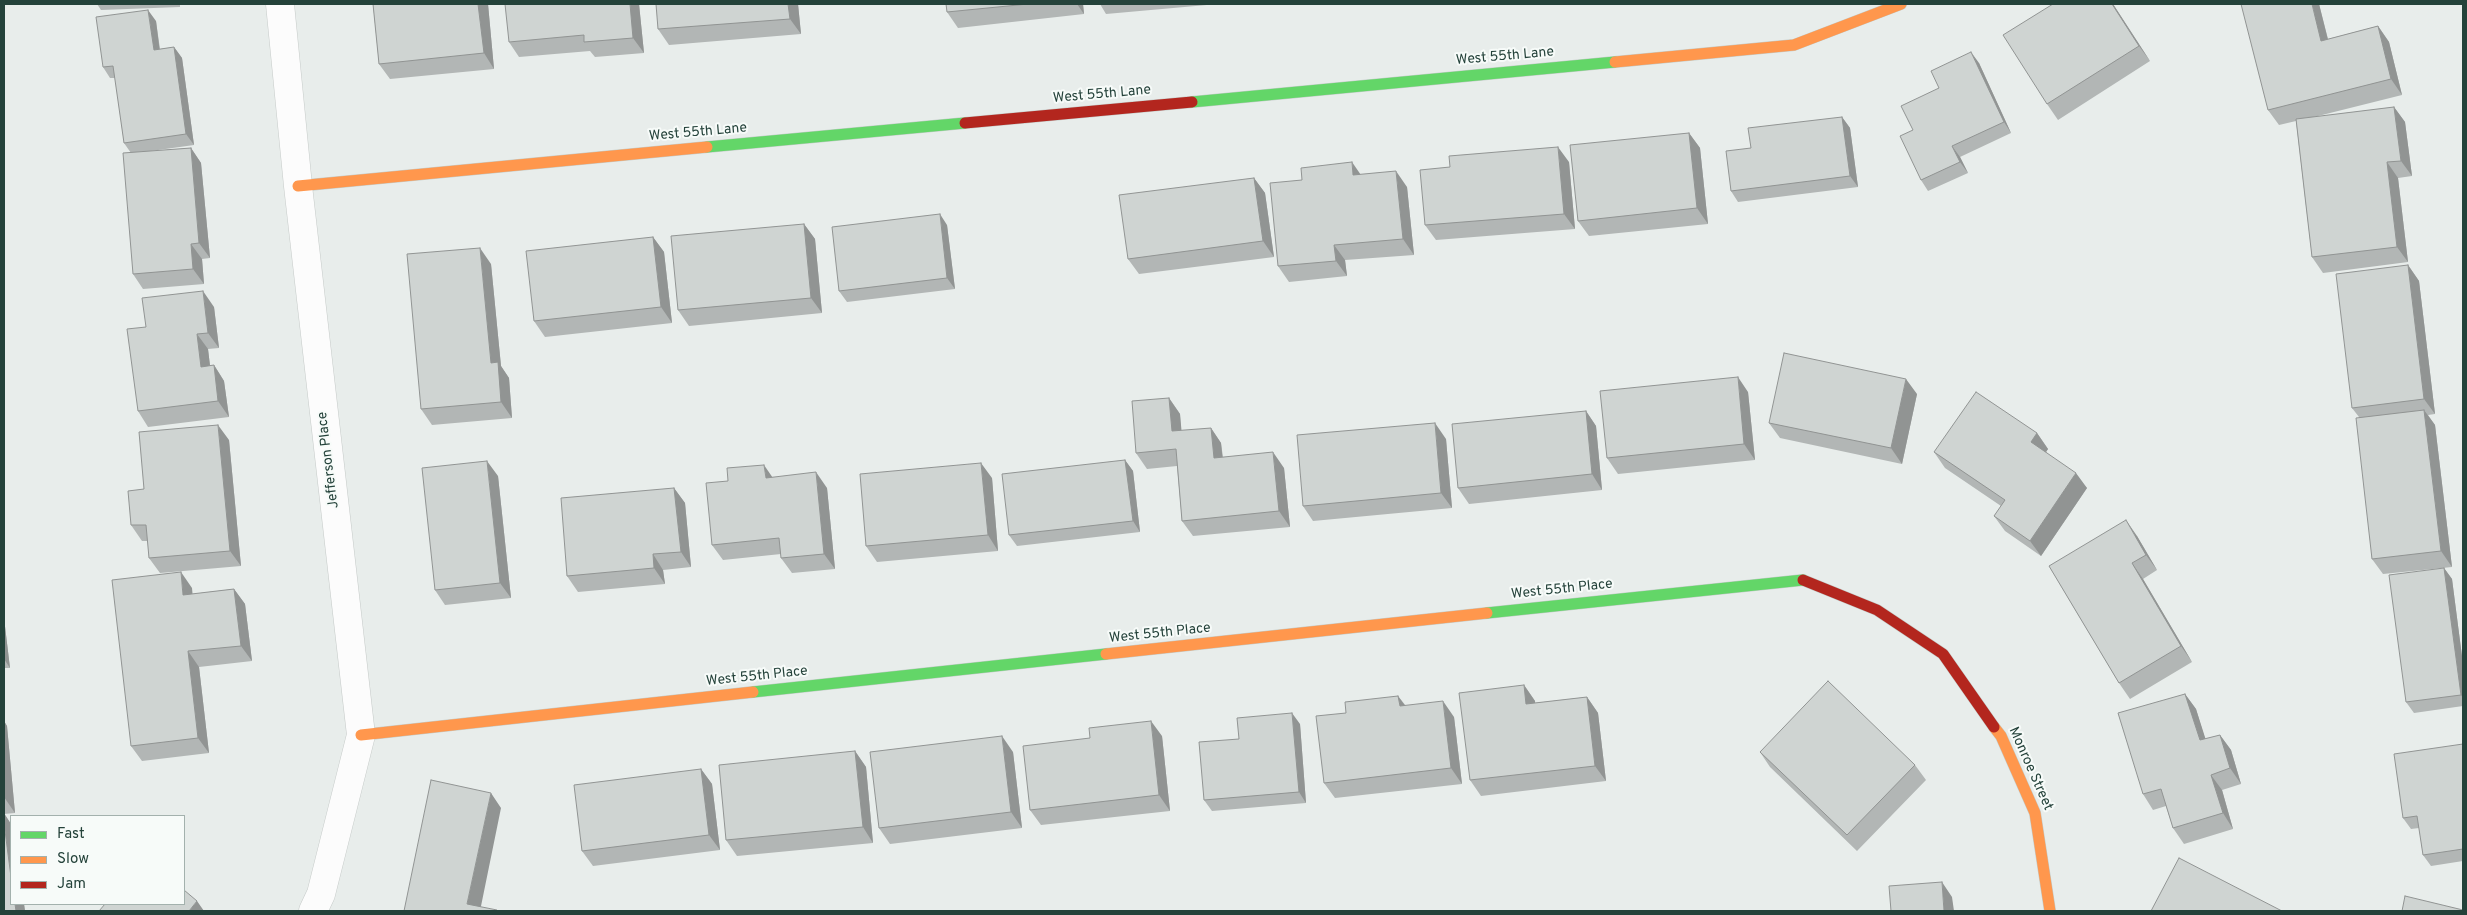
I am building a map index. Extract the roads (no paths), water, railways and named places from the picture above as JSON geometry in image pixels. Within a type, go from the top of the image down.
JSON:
[{"type":"street","name":"Jefferson Place","points":[[280,4],[298,186],[361,735],[321,894],[313,911]]},
{"type":"street","name":"West 55th Lane","points":[[298,186],[1794,45],[1901,4]]},
{"type":"street","name":"West 55th Place","points":[[361,735],[1801,579],[1877,610],[1943,654]]},
{"type":"street","name":"Monroe Street","points":[[1943,654],[2001,736],[2035,812],[2050,911]]}]
